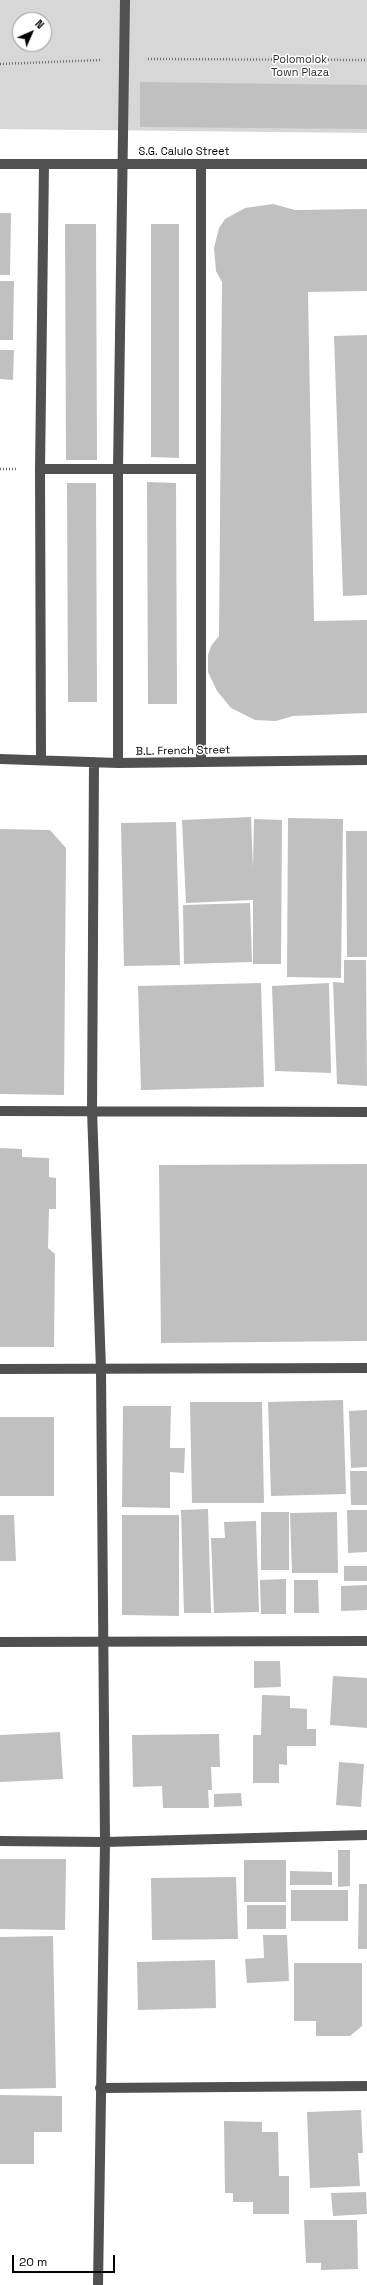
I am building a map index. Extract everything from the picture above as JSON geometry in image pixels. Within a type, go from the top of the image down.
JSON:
[{"type":"street","points":[[118,763],[118,469],[125,0]]},
{"type":"street","name":"S.G. Calulo Street","points":[[0,164],[367,164]]},
{"type":"street","points":[[41,760],[40,469],[44,164]]},
{"type":"street","points":[[201,164],[201,762]]},
{"type":"street","points":[[40,469],[201,469]]},
{"type":"street","name":"B.L. French Street","points":[[0,759],[118,763],[367,760]]},
{"type":"street","points":[[94,762],[92,1110],[101,1370],[102,1643],[105,1842],[98,2285]]},
{"type":"street","points":[[0,1111],[92,1110],[367,1112]]},
{"type":"street","points":[[0,1369],[101,1370],[367,1368]]},
{"type":"street","points":[[0,1642],[102,1643],[367,1641]]},
{"type":"street","points":[[0,1841],[105,1842],[367,1835]]},
{"type":"street","points":[[100,2088],[367,2086]]},
{"type":"path","points":[[0,64],[124,59],[367,60]]},
{"type":"green space","name":"Polomolok Town Plaza","points":[[0,0],[367,0],[367,133],[0,129]]},
{"type":"building","points":[[140,82],[367,85],[367,129],[140,127]]},
{"type":"building","points":[[273,204],[295,210],[367,209],[367,291],[308,292],[314,621],[367,620],[367,713],[293,716],[276,721],[255,720],[231,708],[217,691],[208,672],[208,655],[211,646],[219,636],[222,282],[216,271],[214,248],[219,228],[225,219],[245,208]]},
{"type":"building","points":[[0,213],[11,213],[10,275],[0,275]]},
{"type":"building","points":[[65,224],[96,224],[97,460],[66,460]]},
{"type":"building","points":[[151,224],[179,224],[179,458],[151,457]]},
{"type":"building","points":[[0,281],[14,281],[13,340],[0,340]]},
{"type":"building","points":[[367,335],[367,595],[343,596],[334,336]]},
{"type":"building","points":[[0,350],[14,350],[13,380],[0,379]]},
{"type":"building","points":[[147,482],[176,483],[177,704],[148,704]]},
{"type":"building","points":[[67,483],[96,483],[97,702],[68,702]]},
{"type":"building","points":[[251,817],[253,868],[254,819],[282,820],[281,964],[253,964],[253,900],[186,903],[182,820]]},
{"type":"building","points":[[288,818],[343,819],[341,978],[287,977]]},
{"type":"building","points":[[176,822],[180,965],[124,966],[121,823]]},
{"type":"building","points":[[0,829],[50,830],[66,848],[64,1095],[0,1094]]},
{"type":"building","points":[[346,831],[367,831],[367,957],[347,957]]},
{"type":"building","points":[[250,903],[252,962],[184,964],[183,905]]},
{"type":"building","points":[[344,960],[366,960],[367,1086],[337,1084],[333,982],[344,983]]},
{"type":"building","points":[[261,983],[264,1087],[141,1090],[138,986]]},
{"type":"building","points":[[329,983],[331,1073],[275,1071],[272,986]]},
{"type":"building","points":[[0,1148],[22,1149],[22,1157],[49,1158],[49,1177],[56,1178],[56,1209],[49,1209],[48,1248],[55,1254],[54,1347],[0,1347]]},
{"type":"building","points":[[367,1164],[367,1341],[161,1343],[159,1165]]},
{"type":"building","points":[[343,1400],[346,1494],[271,1496],[268,1402]]},
{"type":"building","points":[[190,1402],[262,1402],[264,1503],[192,1503]]},
{"type":"building","points":[[123,1406],[171,1406],[170,1448],[185,1448],[184,1473],[170,1472],[170,1508],[122,1507]]},
{"type":"building","points":[[367,1410],[367,1467],[351,1468],[349,1411]]},
{"type":"building","points":[[0,1417],[54,1417],[54,1496],[0,1496]]},
{"type":"building","points":[[350,1471],[367,1471],[367,1505],[351,1505]]},
{"type":"building","points":[[208,1509],[211,1613],[184,1613],[181,1510]]},
{"type":"building","points":[[347,1510],[367,1510],[367,1552],[348,1553]]},
{"type":"building","points":[[261,1512],[289,1512],[289,1570],[261,1570]]},
{"type":"building","points":[[337,1512],[338,1573],[292,1573],[290,1513]]},
{"type":"building","points":[[0,1515],[14,1515],[16,1561],[0,1561]]},
{"type":"building","points":[[122,1515],[179,1515],[179,1616],[122,1615]]},
{"type":"building","points":[[256,1521],[259,1612],[214,1613],[211,1538],[225,1538],[224,1522]]},
{"type":"building","points":[[344,1566],[367,1566],[367,1581],[344,1581]]},
{"type":"building","points":[[286,1579],[286,1614],[261,1614],[260,1580]]},
{"type":"building","points":[[294,1580],[318,1580],[319,1613],[294,1613]]},
{"type":"building","points":[[367,1585],[367,1610],[341,1611],[341,1586]]},
{"type":"building","points":[[254,1661],[280,1661],[281,1687],[254,1688]]},
{"type":"building","points":[[333,1676],[367,1678],[367,1728],[330,1725]]},
{"type":"building","points":[[262,1695],[290,1696],[290,1708],[307,1709],[307,1729],[316,1729],[316,1746],[287,1746],[287,1765],[279,1764],[279,1783],[253,1783],[253,1735],[261,1735]]},
{"type":"building","points":[[60,1732],[63,1779],[0,1782],[0,1735]]},
{"type":"building","points":[[219,1734],[220,1767],[211,1767],[212,1790],[208,1790],[209,1808],[163,1808],[162,1786],[133,1787],[132,1735]]},
{"type":"building","points":[[339,1762],[364,1764],[361,1807],[336,1805]]},
{"type":"building","points":[[241,1793],[242,1806],[214,1807],[214,1794]]},
{"type":"building","points":[[338,1850],[350,1850],[350,1886],[338,1887]]},
{"type":"building","points":[[0,1859],[66,1859],[65,1930],[0,1929]]},
{"type":"building","points":[[244,1860],[286,1860],[286,1902],[244,1902]]},
{"type":"building","points":[[290,1871],[332,1872],[332,1885],[290,1885]]},
{"type":"building","points":[[236,1877],[238,1939],[152,1940],[151,1878]]},
{"type":"building","points":[[359,1884],[367,1884],[367,1949],[358,1949]]},
{"type":"building","points":[[291,1890],[348,1890],[348,1921],[291,1921]]},
{"type":"building","points":[[247,1905],[286,1905],[286,1929],[247,1929]]},
{"type":"building","points":[[263,1935],[287,1935],[289,1981],[247,1983],[245,1959],[264,1958]]},
{"type":"building","points":[[53,1936],[56,2088],[0,2089],[0,1937]]},
{"type":"building","points":[[215,1960],[216,2008],[138,2010],[137,1962]]},
{"type":"building","points":[[294,1963],[362,1963],[362,2026],[350,2036],[316,2036],[316,2021],[294,2021]]},
{"type":"building","points":[[0,2095],[62,2096],[62,2132],[34,2132],[34,2164],[0,2164]]},
{"type":"building","points":[[361,2110],[363,2153],[358,2153],[360,2186],[310,2188],[307,2112]]},
{"type":"building","points":[[224,2121],[262,2122],[262,2132],[278,2132],[279,2176],[289,2176],[289,2214],[253,2214],[253,2202],[233,2202],[233,2193],[225,2193]]},
{"type":"building","points":[[366,2192],[367,2214],[333,2216],[331,2193]]},
{"type":"building","points":[[304,2220],[357,2220],[358,2269],[321,2270],[321,2263],[306,2263]]}]
